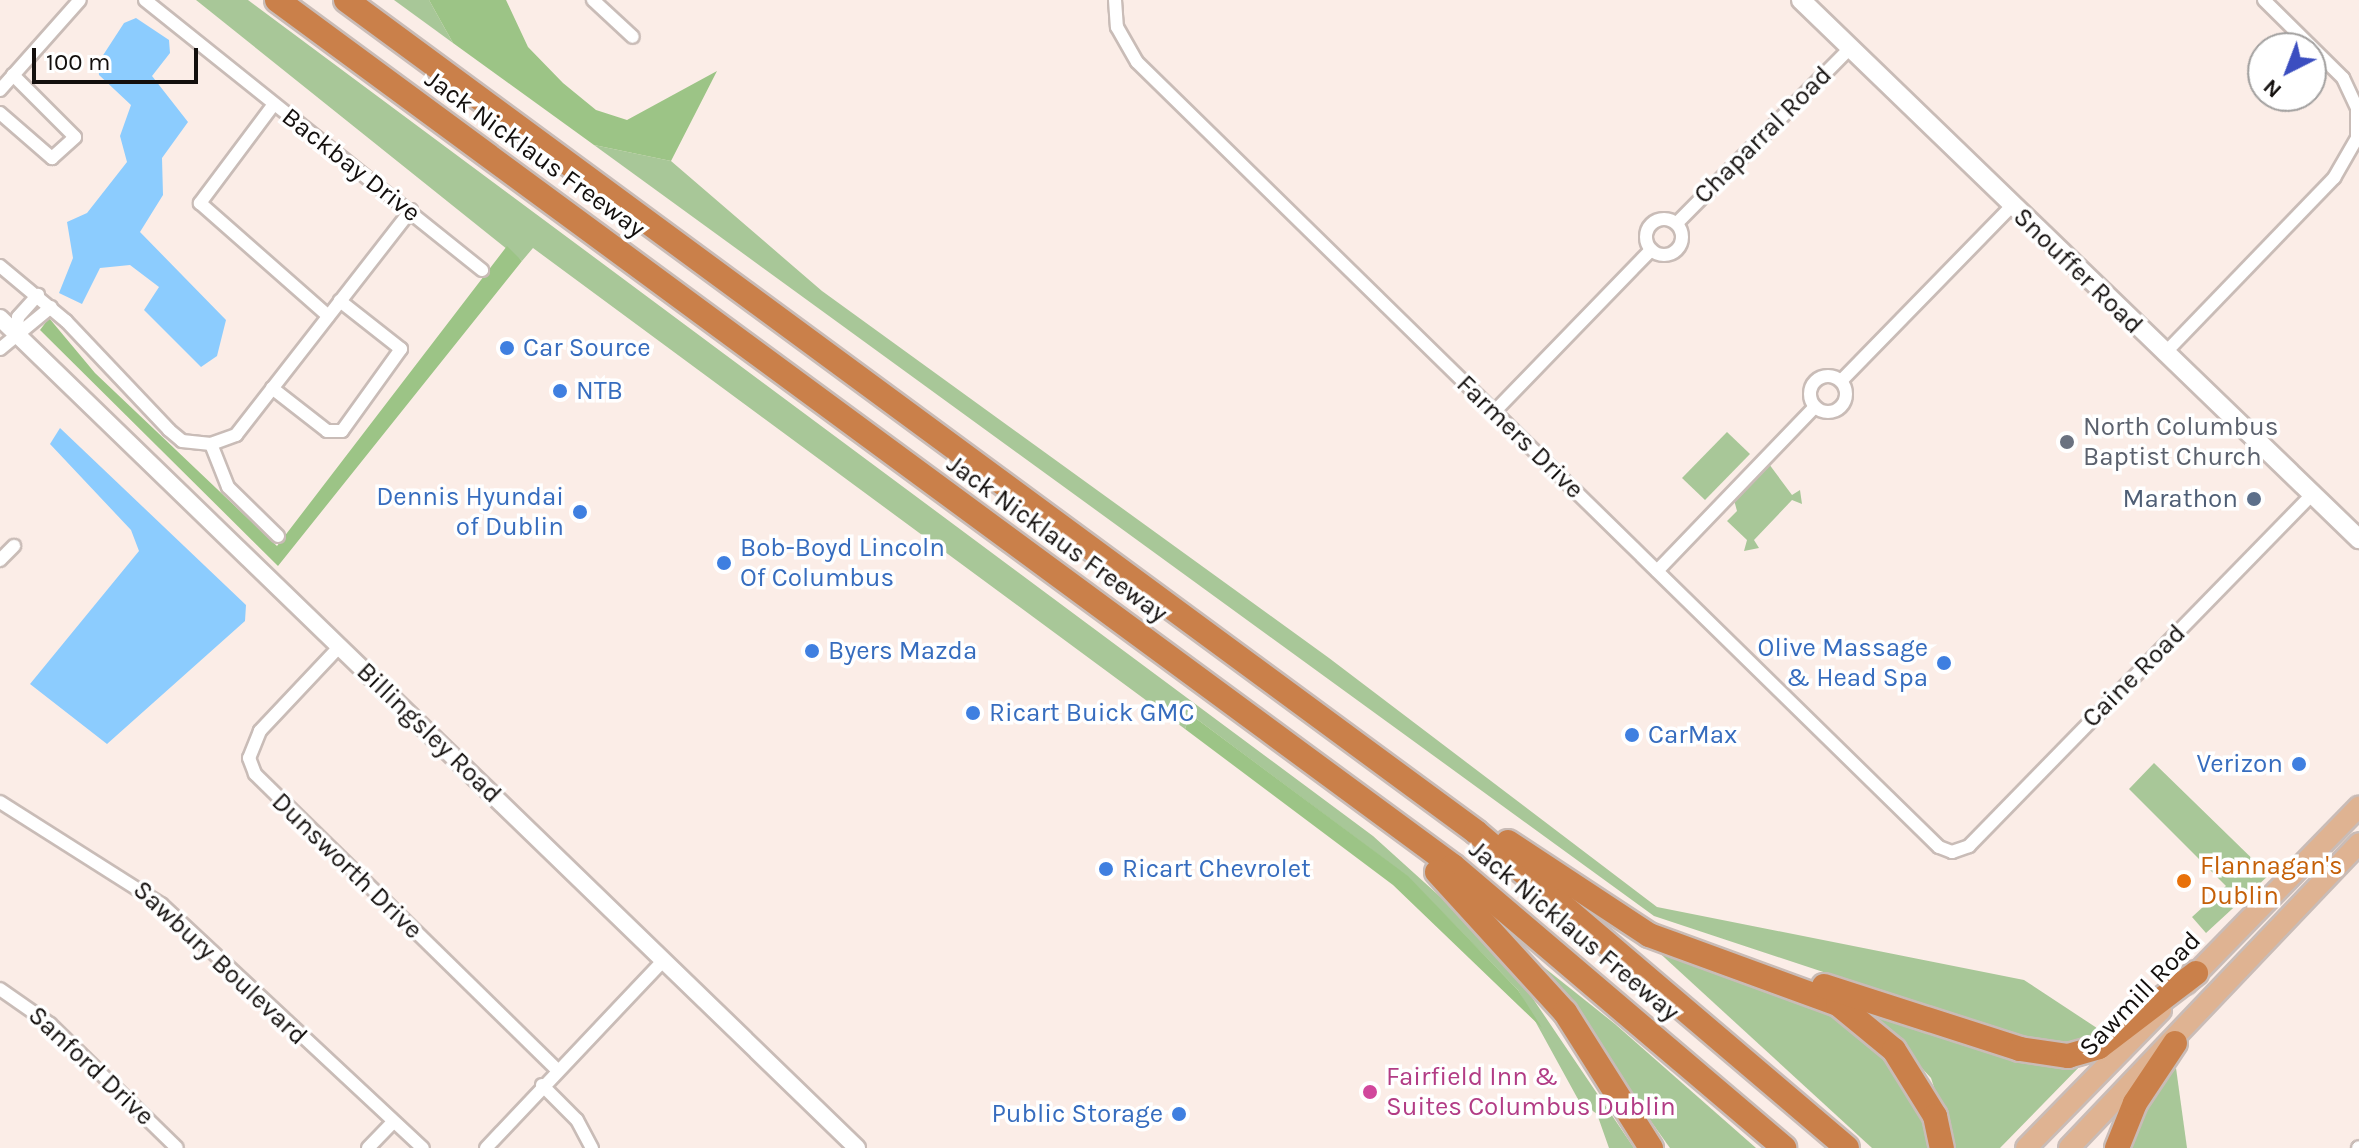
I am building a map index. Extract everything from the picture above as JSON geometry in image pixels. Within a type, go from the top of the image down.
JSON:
[{"type":"highway","name":"Jack Nicklaus Freeway","points":[[277,0],[1453,866],[1784,1148]]},
{"type":"highway","name":"Jack Nicklaus Freeway","points":[[346,0],[1419,789],[1640,966],[1847,1148]]},
{"type":"highway","points":[[1277,735],[1501,936],[1565,1012],[1651,1148]]},
{"type":"highway","points":[[1419,789],[1649,935],[1838,1004],[1872,1029],[1917,1082],[1942,1148]]},
{"type":"highway","points":[[1703,955],[1753,963],[2044,1055],[2099,1047],[2196,973]]},
{"type":"highway","points":[[2117,1148],[2135,1103],[2175,1043]]},
{"type":"highway","points":[[1620,1097],[1659,1148]]},
{"type":"main road","name":"Snouffer Road","points":[[1801,0],[2164,354],[2359,539]]},
{"type":"main road","name":"Sawmill Road","points":[[2026,1148],[2359,807]]},
{"type":"main road","points":[[2069,1148],[2175,1043],[2359,843]]},
{"type":"street","points":[[0,90],[80,0]]},
{"type":"street","name":"Backbay Drive","points":[[145,0],[411,210],[482,270]]},
{"type":"street","points":[[593,0],[633,37]]},
{"type":"street","points":[[2164,354],[2342,169],[2357,138],[2357,108],[2343,78],[2264,0]]},
{"type":"street","name":"Farmers Drive","points":[[1115,2],[1117,27],[1137,62],[1657,571],[1952,852]]},
{"type":"street","name":"Chaparral Road","points":[[1494,412],[1651,250],[1651,224],[1677,223],[1850,48]]},
{"type":"street","points":[[0,113],[52,158],[75,137],[13,75]]},
{"type":"street","points":[[274,104],[200,203],[328,316]]},
{"type":"street","points":[[1657,571],[1815,407],[1815,381],[1841,381],[2012,206]]},
{"type":"street","points":[[0,266],[51,307],[182,441],[211,444],[236,435],[411,210]]},
{"type":"street","name":"Chaparral Road","points":[[1651,250],[1677,251],[1683,237],[1677,223]]},
{"type":"street","points":[[16,334],[18,317],[38,295]]},
{"type":"street","points":[[272,388],[327,431],[342,431],[401,349],[340,301]]},
{"type":"street","points":[[0,349],[51,307]]},
{"type":"street","name":"Billingsley Road","points":[[0,318],[857,1148]]},
{"type":"street","points":[[1815,407],[1841,408],[1847,394],[1841,381]]},
{"type":"street","points":[[211,444],[228,487],[278,536]]},
{"type":"street","name":"Caine Road","points":[[1952,852],[1969,846],[2313,494]]},
{"type":"street","points":[[0,560],[14,546]]},
{"type":"street","name":"Dunsworth Drive","points":[[340,646],[260,731],[249,758],[255,774],[557,1070]]},
{"type":"street","name":"Sawbury Boulevard","points":[[0,802],[161,904],[390,1125],[423,1148]]},
{"type":"street","points":[[2338,865],[2359,854]]},
{"type":"street","points":[[486,1148],[542,1085],[663,961]]},
{"type":"street","name":"Sanford Drive","points":[[0,989],[50,1024],[177,1148]]},
{"type":"street","points":[[542,1085],[577,1120],[592,1148]]},
{"type":"street","points":[[368,1148],[390,1125]]},
{"type":"green space","points":[[196,0],[248,0],[1373,836],[1466,920],[1521,981],[1634,1148],[1609,1148],[1597,1114],[1579,1101],[1518,990],[1407,876],[1190,714],[1185,729],[533,248],[522,261]]},
{"type":"green space","points":[[394,0],[429,0],[453,43]]},
{"type":"green space","points":[[429,0],[506,0],[528,47],[563,83],[596,110],[627,120],[717,71],[671,161],[594,145],[453,43]]},
{"type":"green space","points":[[594,145],[671,161],[822,291],[1329,658],[1657,907],[2024,980],[2106,1034],[2050,1047],[1654,916]]},
{"type":"green space","points":[[507,246],[522,261],[278,566],[40,330],[49,318],[95,373],[277,546]]},
{"type":"green space","points":[[1727,432],[1750,454],[1705,500],[1682,478]]},
{"type":"green space","points":[[1769,464],[1792,495],[1800,490],[1802,504],[1792,500],[1754,540],[1759,548],[1744,551],[1747,540],[1727,521],[1737,511],[1734,500]]},
{"type":"green space","points":[[1190,714],[1408,876],[1518,990],[1542,1028],[1393,885],[1185,729]]},
{"type":"green space","points":[[2154,763],[2269,875],[2206,933],[2192,917],[2226,886],[2129,789]]},
{"type":"green space","points":[[1653,947],[1830,1013],[1893,1064],[1919,1109],[1930,1148],[1872,1148]]},
{"type":"green space","points":[[1536,961],[1615,1024],[1756,1148],[1670,1148]]},
{"type":"green space","points":[[1869,1011],[2026,1062],[2087,1059],[2000,1148],[1954,1148],[1931,1078]]},
{"type":"green space","points":[[2176,1068],[2187,1148],[2125,1148],[2142,1111]]},
{"type":"water","points":[[136,18],[169,40],[170,53],[152,76],[188,122],[162,158],[163,195],[140,232],[226,320],[217,356],[201,367],[144,310],[159,287],[130,265],[100,268],[82,304],[59,293],[73,258],[67,222],[87,213],[127,162],[120,136],[131,105],[99,75],[98,63],[124,23]]},
{"type":"water","points":[[60,428],[246,605],[245,621],[107,744],[30,684],[139,551],[131,530],[50,444]]},
{"type":"place","name":"Car Source","points":[[507,348]]},
{"type":"place","name":"NTB","points":[[560,391]]},
{"type":"place","name":"North Columbus Baptist Church","points":[[2067,442]]},
{"type":"place","name":"Marathon","points":[[2254,499]]},
{"type":"place","name":"Dennis Hyundai of Dublin","points":[[580,512]]},
{"type":"place","name":"Bob-Boyd Lincoln Of Columbus","points":[[724,563]]},
{"type":"place","name":"Byers Mazda","points":[[812,651]]},
{"type":"place","name":"Olive Massage & Head Spa","points":[[1944,663]]},
{"type":"place","name":"Ricart Buick GMC","points":[[973,713]]},
{"type":"place","name":"CarMax","points":[[1632,735]]},
{"type":"place","name":"Verizon","points":[[2299,764]]},
{"type":"place","name":"Ricart Chevrolet","points":[[1106,869]]},
{"type":"place","name":"Flannagan's Dublin","points":[[2184,881]]},
{"type":"place","name":"Fairfield Inn & Suites Columbus Dublin","points":[[1370,1092]]},
{"type":"place","name":"Public Storage","points":[[1179,1114]]}]
